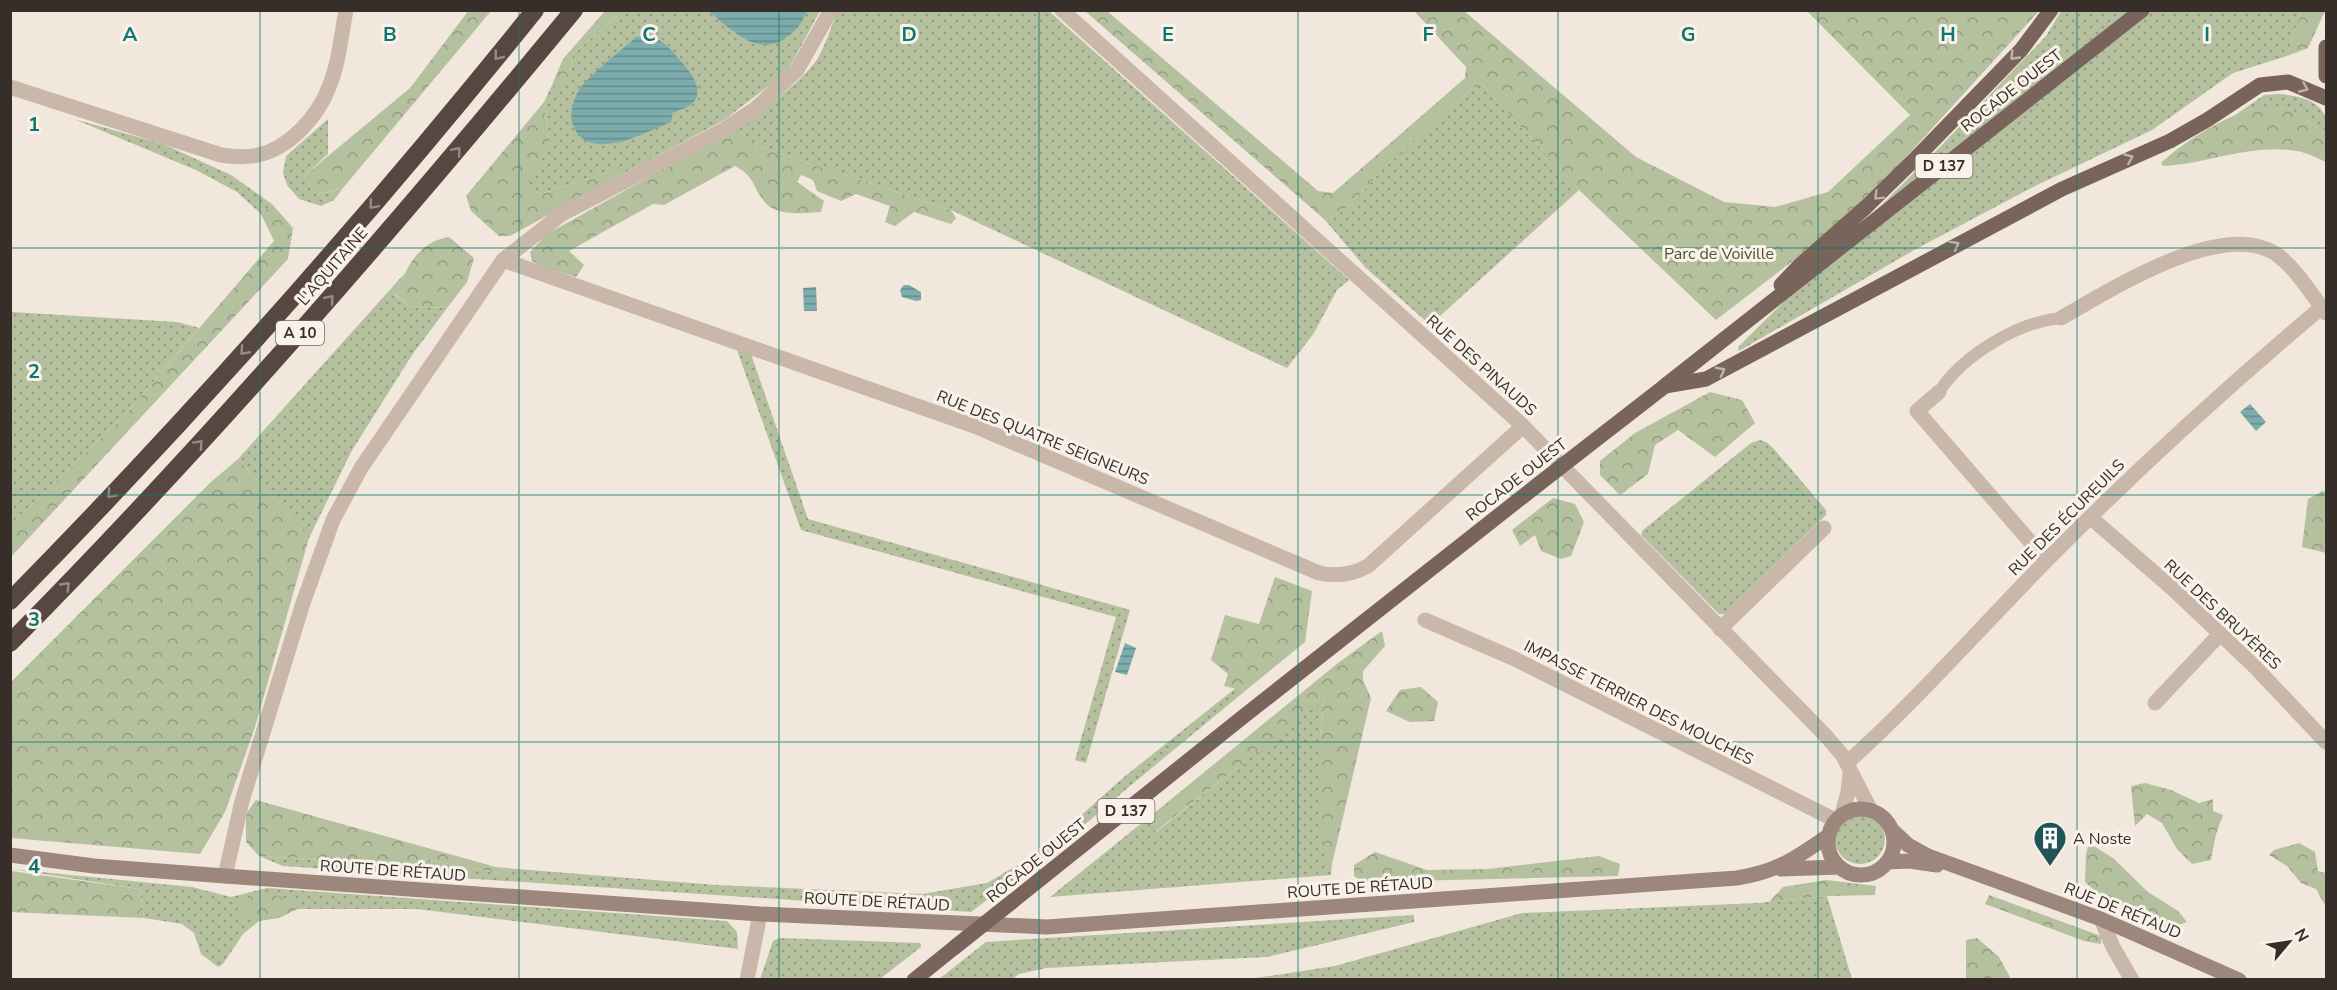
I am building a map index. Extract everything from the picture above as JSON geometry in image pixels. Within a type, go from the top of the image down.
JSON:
[{"type":"highway","name":"L'AQUITAINE","points":[[10,600],[239,356],[409,164],[535,10]]},
{"type":"highway","name":"L'AQUITAINE","points":[[10,643],[72,581],[268,369],[389,232],[574,10]]},
{"type":"main road","name":"D 137","points":[[1746,322],[1800,265],[1866,207],[1917,157],[2021,50],[2051,10]]},
{"type":"main road","name":"ROCADE OUEST","points":[[914,980],[1239,720],[2142,10]]},
{"type":"main road","points":[[2326,47],[2326,76]]},
{"type":"main road","points":[[1665,386],[1706,379],[2062,189],[2170,141],[2260,85],[2288,82],[2326,98]]},
{"type":"main road","points":[[1778,869],[1828,836],[1838,817],[1858,808],[1870,809],[1881,815],[1892,830],[1914,849],[1958,868]]},
{"type":"main road","points":[[1828,836],[1829,853],[1839,867],[1849,873],[1867,875],[1878,870],[1887,862],[1894,844],[1892,830]]},
{"type":"main road","name":"ROUTE DE RÉTAUD","points":[[10,855],[94,866],[760,914],[1047,927],[1737,878],[1778,869]]},
{"type":"main road","points":[[1887,862],[1909,861],[1958,868]]},
{"type":"main road","points":[[1778,869],[1839,867]]},
{"type":"main road","name":"RUE DE RÉTAUD","points":[[1958,868],[2101,919],[2239,980]]},
{"type":"street","points":[[10,87],[221,156],[241,158],[260,155],[294,136],[322,103],[335,69],[346,10]]},
{"type":"street","points":[[225,876],[242,801],[303,603],[333,520],[361,468],[503,260],[547,223],[570,209],[723,130],[755,109],[797,70],[831,10]]},
{"type":"street","name":"RUE DES PINAUDS","points":[[1062,10],[1522,426],[1826,736],[1849,768],[1870,809]]},
{"type":"street","points":[[2046,560],[1917,411],[1940,392],[1945,383],[1979,350],[2042,320],[2061,318],[2148,270],[2228,244],[2261,247],[2274,253],[2284,261],[2324,310]]},
{"type":"street","name":"RUE DES QUATRE SEIGNEURS","points":[[503,260],[976,427],[1320,573],[1333,576],[1351,573],[1368,566],[1522,426]]},
{"type":"street","name":"RUE DES ÉCUREUILS","points":[[1849,768],[2046,560],[2090,517],[2173,438],[2324,310]]},
{"type":"street","name":"RUE DES BRUYÈRES","points":[[2090,517],[2173,589],[2254,666],[2326,742]]},
{"type":"street","points":[[1720,629],[1824,528]]},
{"type":"street","name":"IMPASSE TERRIER DES MOUCHES","points":[[1425,620],[1515,659],[1649,729],[1838,817]]},
{"type":"street","points":[[2155,703],[2220,634]]},
{"type":"street","points":[[1838,817],[1848,792],[1849,768]]},
{"type":"street","points":[[747,980],[760,914]]},
{"type":"street","points":[[2101,919],[2113,947],[2132,980]]},
{"type":"green space","points":[[469,10],[491,11],[343,188],[316,195],[304,176],[410,88]]},
{"type":"green space","name":"Parc de Voiville","points":[[1463,10],[1636,157],[1724,202],[1775,207],[1828,192],[1910,115],[1807,11],[2039,11],[1856,212],[1716,320],[1579,190],[1482,84],[1472,88],[1385,167],[1347,208],[1325,220],[1085,11],[1107,11],[1318,191],[1333,193],[1465,78],[1466,67],[1414,11]]},
{"type":"green space","points":[[605,11],[623,11],[573,54],[570,71],[557,89],[552,85],[563,59]]},
{"type":"green space","points":[[623,11],[820,11],[787,72],[724,120],[621,175],[615,170],[540,194],[524,188],[550,146],[544,102],[552,85],[557,88],[570,71],[573,54]]},
{"type":"green space","points":[[838,11],[1049,11],[1349,280],[1337,290],[1314,333],[1287,368],[951,210],[757,146],[737,128],[757,115],[812,67],[821,53]]},
{"type":"green space","points":[[2061,11],[2301,11],[2287,56],[2233,73],[2152,130],[2035,186],[1916,249],[1739,351],[1738,347],[1940,147],[2046,36]]},
{"type":"green space","points":[[2301,11],[2325,11],[2308,48],[2287,56]]},
{"type":"green space","points":[[1482,84],[1579,190],[1430,325],[1365,267],[1325,220],[1347,208],[1385,167],[1472,88]]},
{"type":"green space","points":[[2278,94],[2306,99],[2319,107],[2327,121],[2326,134],[2289,108],[2248,110],[2231,118],[2264,95]]},
{"type":"green space","points":[[544,102],[550,146],[525,188],[540,194],[615,170],[621,175],[510,236],[499,236],[471,211],[466,196]]},
{"type":"green space","points":[[2289,108],[2326,134],[2326,162],[2304,153],[2279,149],[2246,152],[2180,164],[2163,166],[2161,163],[2201,133],[2235,115],[2256,109]]},
{"type":"green space","points":[[74,119],[163,144],[231,175],[272,204],[261,214],[237,192],[196,170]]},
{"type":"green space","points":[[328,119],[328,154],[304,176],[317,195],[343,188],[334,200],[321,206],[299,199],[287,185],[283,173],[286,156]]},
{"type":"green space","points":[[737,128],[757,146],[951,210],[956,218],[951,224],[914,212],[895,226],[885,222],[890,206],[856,194],[841,201],[817,191],[813,180],[801,175],[797,182],[824,201],[821,212],[782,212],[769,206],[750,177],[735,166],[664,205],[653,204],[569,251],[584,265],[576,277],[532,261],[530,252],[547,234]]},
{"type":"green space","points":[[272,204],[293,228],[288,259],[11,557],[11,524],[123,417],[274,241],[261,214]]},
{"type":"green space","points":[[449,237],[474,258],[467,282],[447,308],[409,306],[395,294],[409,266],[428,245]]},
{"type":"green space","points":[[404,274],[395,295],[409,306],[447,308],[412,355],[351,452],[309,538],[238,459]]},
{"type":"green space","points":[[11,312],[177,322],[199,328],[123,417],[11,524]]},
{"type":"green space","points":[[737,350],[751,354],[808,519],[1130,610],[1086,763],[1075,760],[1116,617],[801,530]]},
{"type":"green space","points":[[1710,392],[1742,400],[1755,423],[1715,457],[1678,430],[1655,445],[1648,474],[1620,495],[1600,475],[1600,461],[1635,433]]},
{"type":"green space","points":[[1760,440],[1773,448],[1826,510],[1826,515],[1725,614],[1719,614],[1641,535],[1643,530],[1751,443]]},
{"type":"green space","points":[[238,459],[309,538],[255,727],[225,812],[200,854],[11,838],[11,682],[211,482]]},
{"type":"green space","points":[[2323,491],[2326,492],[2326,553],[2302,547],[2308,499]]},
{"type":"green space","points":[[1553,498],[1575,504],[1584,522],[1571,556],[1561,559],[1541,551],[1535,535],[1520,546],[1512,530]]},
{"type":"green space","points":[[1275,577],[1312,591],[1305,642],[1245,691],[1224,686],[1228,674],[1211,660],[1225,615],[1259,624]]},
{"type":"green space","points":[[1382,631],[1385,646],[1363,671],[1363,680],[1371,698],[1332,864],[1326,860],[1319,824],[1320,736],[1324,700],[1155,832],[1153,814],[1338,663]]},
{"type":"green space","points":[[1237,687],[1245,691],[1069,838],[971,912],[283,866],[259,856],[419,866],[423,859],[509,875],[513,872],[493,867],[716,885],[922,894],[987,883],[1041,851],[1124,777]]},
{"type":"green space","points":[[1421,687],[1438,702],[1434,721],[1410,722],[1386,711],[1400,690]]},
{"type":"green space","points":[[1324,699],[1320,736],[1326,860],[1332,864],[1331,875],[1050,897],[1153,814],[1156,832]]},
{"type":"green space","points":[[2145,783],[2171,790],[2199,803],[2213,799],[2213,811],[2223,815],[2216,834],[2211,860],[2192,864],[2177,849],[2162,823],[2147,814],[2135,826],[2131,786]]},
{"type":"green space","points":[[256,800],[514,872],[509,875],[423,859],[419,866],[259,856],[246,842],[246,814]]},
{"type":"green space","points":[[1860,814],[1878,821],[1885,839],[1878,857],[1860,864],[1842,857],[1835,839],[1842,821]]},
{"type":"green space","points":[[2089,843],[2113,858],[2148,892],[2178,911],[2187,922],[2168,929],[2155,922],[2148,910],[2134,906],[2113,906],[2085,882],[2086,854]]},
{"type":"green space","points":[[2299,843],[2315,852],[2318,871],[2326,873],[2326,907],[2316,889],[2301,883],[2287,866],[2269,855],[2274,850]]},
{"type":"green space","points":[[1375,852],[1427,870],[1488,869],[1599,856],[1620,864],[1618,876],[1363,882],[1354,876],[1354,865]]},
{"type":"green space","points":[[11,869],[192,887],[231,897],[267,888],[727,921],[737,932],[738,949],[417,909],[297,909],[279,918],[259,921],[243,934],[223,964],[218,967],[201,954],[194,933],[182,924],[144,918],[140,889]]},
{"type":"green space","points":[[11,871],[140,889],[144,918],[11,912]]},
{"type":"green space","points":[[1826,880],[1876,886],[1875,895],[1827,896],[1769,902],[1783,887]]},
{"type":"green space","points":[[255,895],[279,896],[295,904],[297,909],[279,918],[243,918],[237,911],[241,901]]},
{"type":"green space","points":[[1989,895],[2101,936],[2101,944],[2084,941],[1985,904]]},
{"type":"green space","points":[[1827,896],[1852,979],[1243,980],[1335,966],[1522,913],[1758,903]]},
{"type":"green space","points":[[1414,915],[1414,922],[1267,957],[1046,968],[1019,974],[1012,979],[939,979],[986,942]]},
{"type":"green space","points":[[779,938],[920,943],[921,947],[880,979],[760,979],[773,941]]},
{"type":"green space","points":[[1977,938],[1999,957],[2011,979],[1966,979],[1966,940]]},
{"type":"water","points":[[708,11],[807,11],[800,25],[785,38],[770,44],[760,44],[741,37]]},
{"type":"water","points":[[646,35],[663,43],[685,66],[695,81],[697,95],[695,100],[683,109],[673,112],[671,122],[633,138],[604,144],[591,143],[580,137],[571,116],[573,103],[579,90],[636,37]]},
{"type":"water","points":[[904,285],[909,285],[921,292],[921,300],[902,297],[900,290]]},
{"type":"water","points":[[816,287],[817,311],[804,311],[803,288]]},
{"type":"water","points":[[2250,404],[2266,422],[2256,431],[2240,412]]},
{"type":"water","points":[[1125,643],[1136,648],[1127,675],[1115,672]]},
{"type":"place","name":"A Noste","points":[[2050,867]]}]
